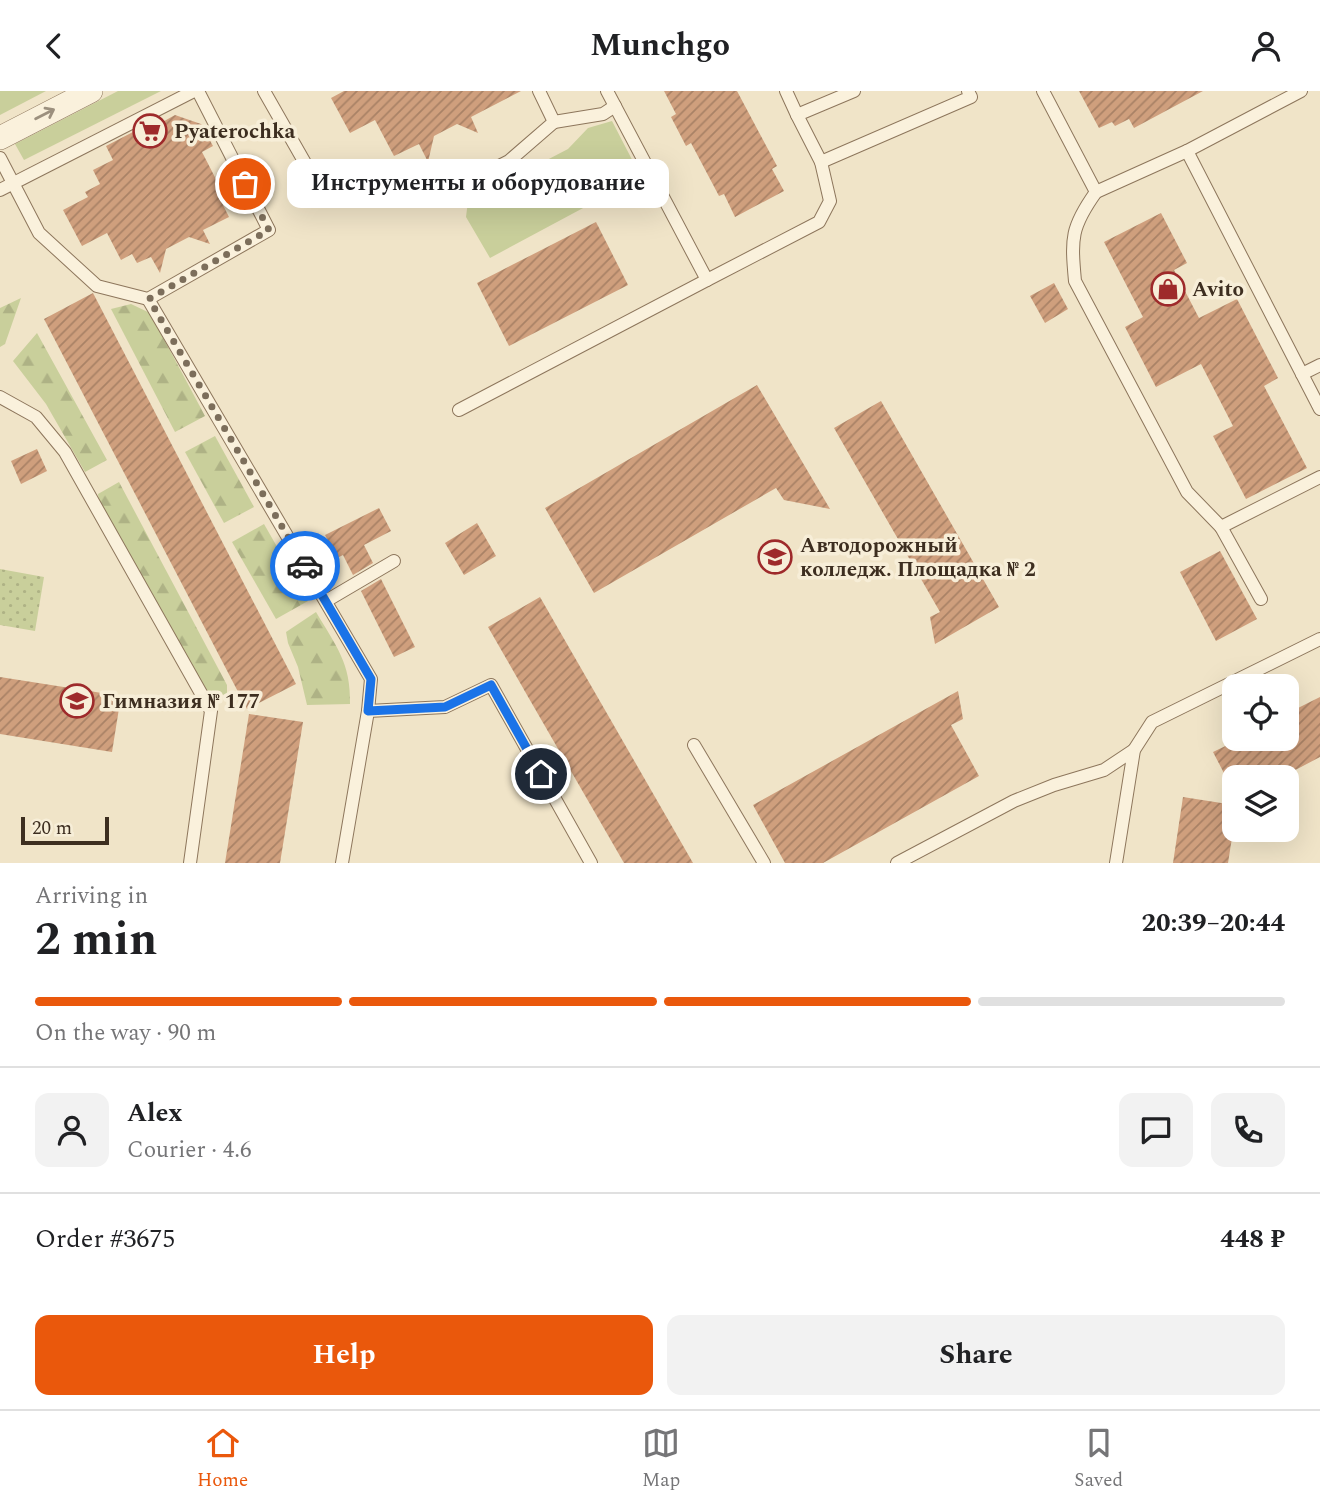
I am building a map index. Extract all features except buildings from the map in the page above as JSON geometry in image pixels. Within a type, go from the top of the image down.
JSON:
[{"type":"street","points":[[0,138],[91,91]]},
{"type":"lane","points":[[0,158],[14,183],[39,233],[97,286],[149,299],[269,230],[196,91],[14,183],[0,190]]},
{"type":"lane","points":[[264,91],[326,198],[440,196],[509,161],[554,122],[603,114],[615,106]]},
{"type":"lane","points":[[539,91],[554,122]]},
{"type":"lane","points":[[607,91],[707,280]]},
{"type":"lane","points":[[459,410],[819,222],[830,201],[821,162],[786,91]]},
{"type":"lane","points":[[797,115],[854,91]]},
{"type":"lane","points":[[821,162],[971,97],[968,91]]},
{"type":"lane","points":[[1043,91],[1097,192]]},
{"type":"lane","points":[[1261,599],[1221,527],[1187,492],[1075,281],[1072,249],[1078,217],[1097,192],[1186,151],[1301,91]]},
{"type":"lane","points":[[1186,151],[1320,409]]},
{"type":"lane","points":[[149,299],[371,679],[342,863]]},
{"type":"lane","points":[[1302,374],[1320,365]]},
{"type":"lane","points":[[0,397],[36,417],[65,452],[211,711],[190,863]]},
{"type":"lane","points":[[1221,527],[1320,477]]},
{"type":"lane","points":[[326,601],[394,561]]},
{"type":"lane","points":[[897,863],[1014,801],[1054,785],[1104,770],[1134,750],[1152,722],[1320,639]]},
{"type":"lane","points":[[368,711],[445,707],[491,685],[591,863]]},
{"type":"lane","points":[[694,745],[764,863]]},
{"type":"lane","points":[[1116,863],[1134,750]]},
{"type":"green space","points":[[0,91],[46,91],[0,115]]},
{"type":"green space","points":[[118,91],[161,91],[24,160],[15,144]]},
{"type":"green space","points":[[612,121],[641,177],[490,258],[466,217],[468,201],[568,149],[588,128]]},
{"type":"green space","points":[[21,298],[5,344],[0,347],[0,308]]},
{"type":"green space","points":[[131,304],[150,313],[205,416],[175,432],[111,309]]},
{"type":"green space","points":[[37,333],[107,460],[85,472],[46,404],[13,361]]},
{"type":"green space","points":[[215,436],[254,507],[224,523],[185,452]]},
{"type":"green space","points":[[119,482],[227,685],[227,694],[211,697],[203,691],[99,502],[98,494]]},
{"type":"green space","points":[[264,524],[308,601],[276,619],[232,542]]},
{"type":"green space","points":[[0,569],[44,577],[35,631],[0,625]]},
{"type":"green space","points":[[316,612],[345,666],[350,704],[307,705],[286,632]]},
{"type":"way so far","points":[[245,184],[269,230],[149,299],[305,566]]},
{"type":"place","name":"Pyaterochka","points":[[150,131]]},
{"type":"place","name":"Инструменты и оборудование","points":[[245,184]]},
{"type":"place","name":"Avito","points":[[1168,289]]},
{"type":"place","name":"Автодорожный колледж. Площадка № 2","points":[[775,557]]},
{"type":"place","name":"Гимназия № 177","points":[[77,701]]},
{"type":"route","points":[[305,566],[371,679],[368,711],[445,707],[491,685],[541,774]]}]
